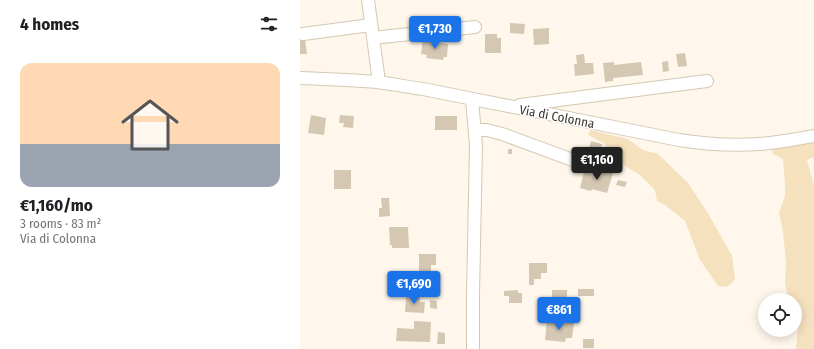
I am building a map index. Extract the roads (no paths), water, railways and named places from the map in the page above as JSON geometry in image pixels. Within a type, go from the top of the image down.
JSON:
[{"type":"street","points":[[368,0],[379,82]]},
{"type":"street","points":[[303,34],[372,25]]},
{"type":"street","points":[[373,38],[475,27]]},
{"type":"street","name":"Via di Colonna","points":[[300,78],[379,82],[423,89],[472,100],[678,140],[701,143],[720,145],[759,144],[814,136]]},
{"type":"street","points":[[509,107],[707,81]]},
{"type":"street","points":[[472,100],[476,145],[473,349]]},
{"type":"street","points":[[475,130],[487,130],[502,134],[597,169]]}]
